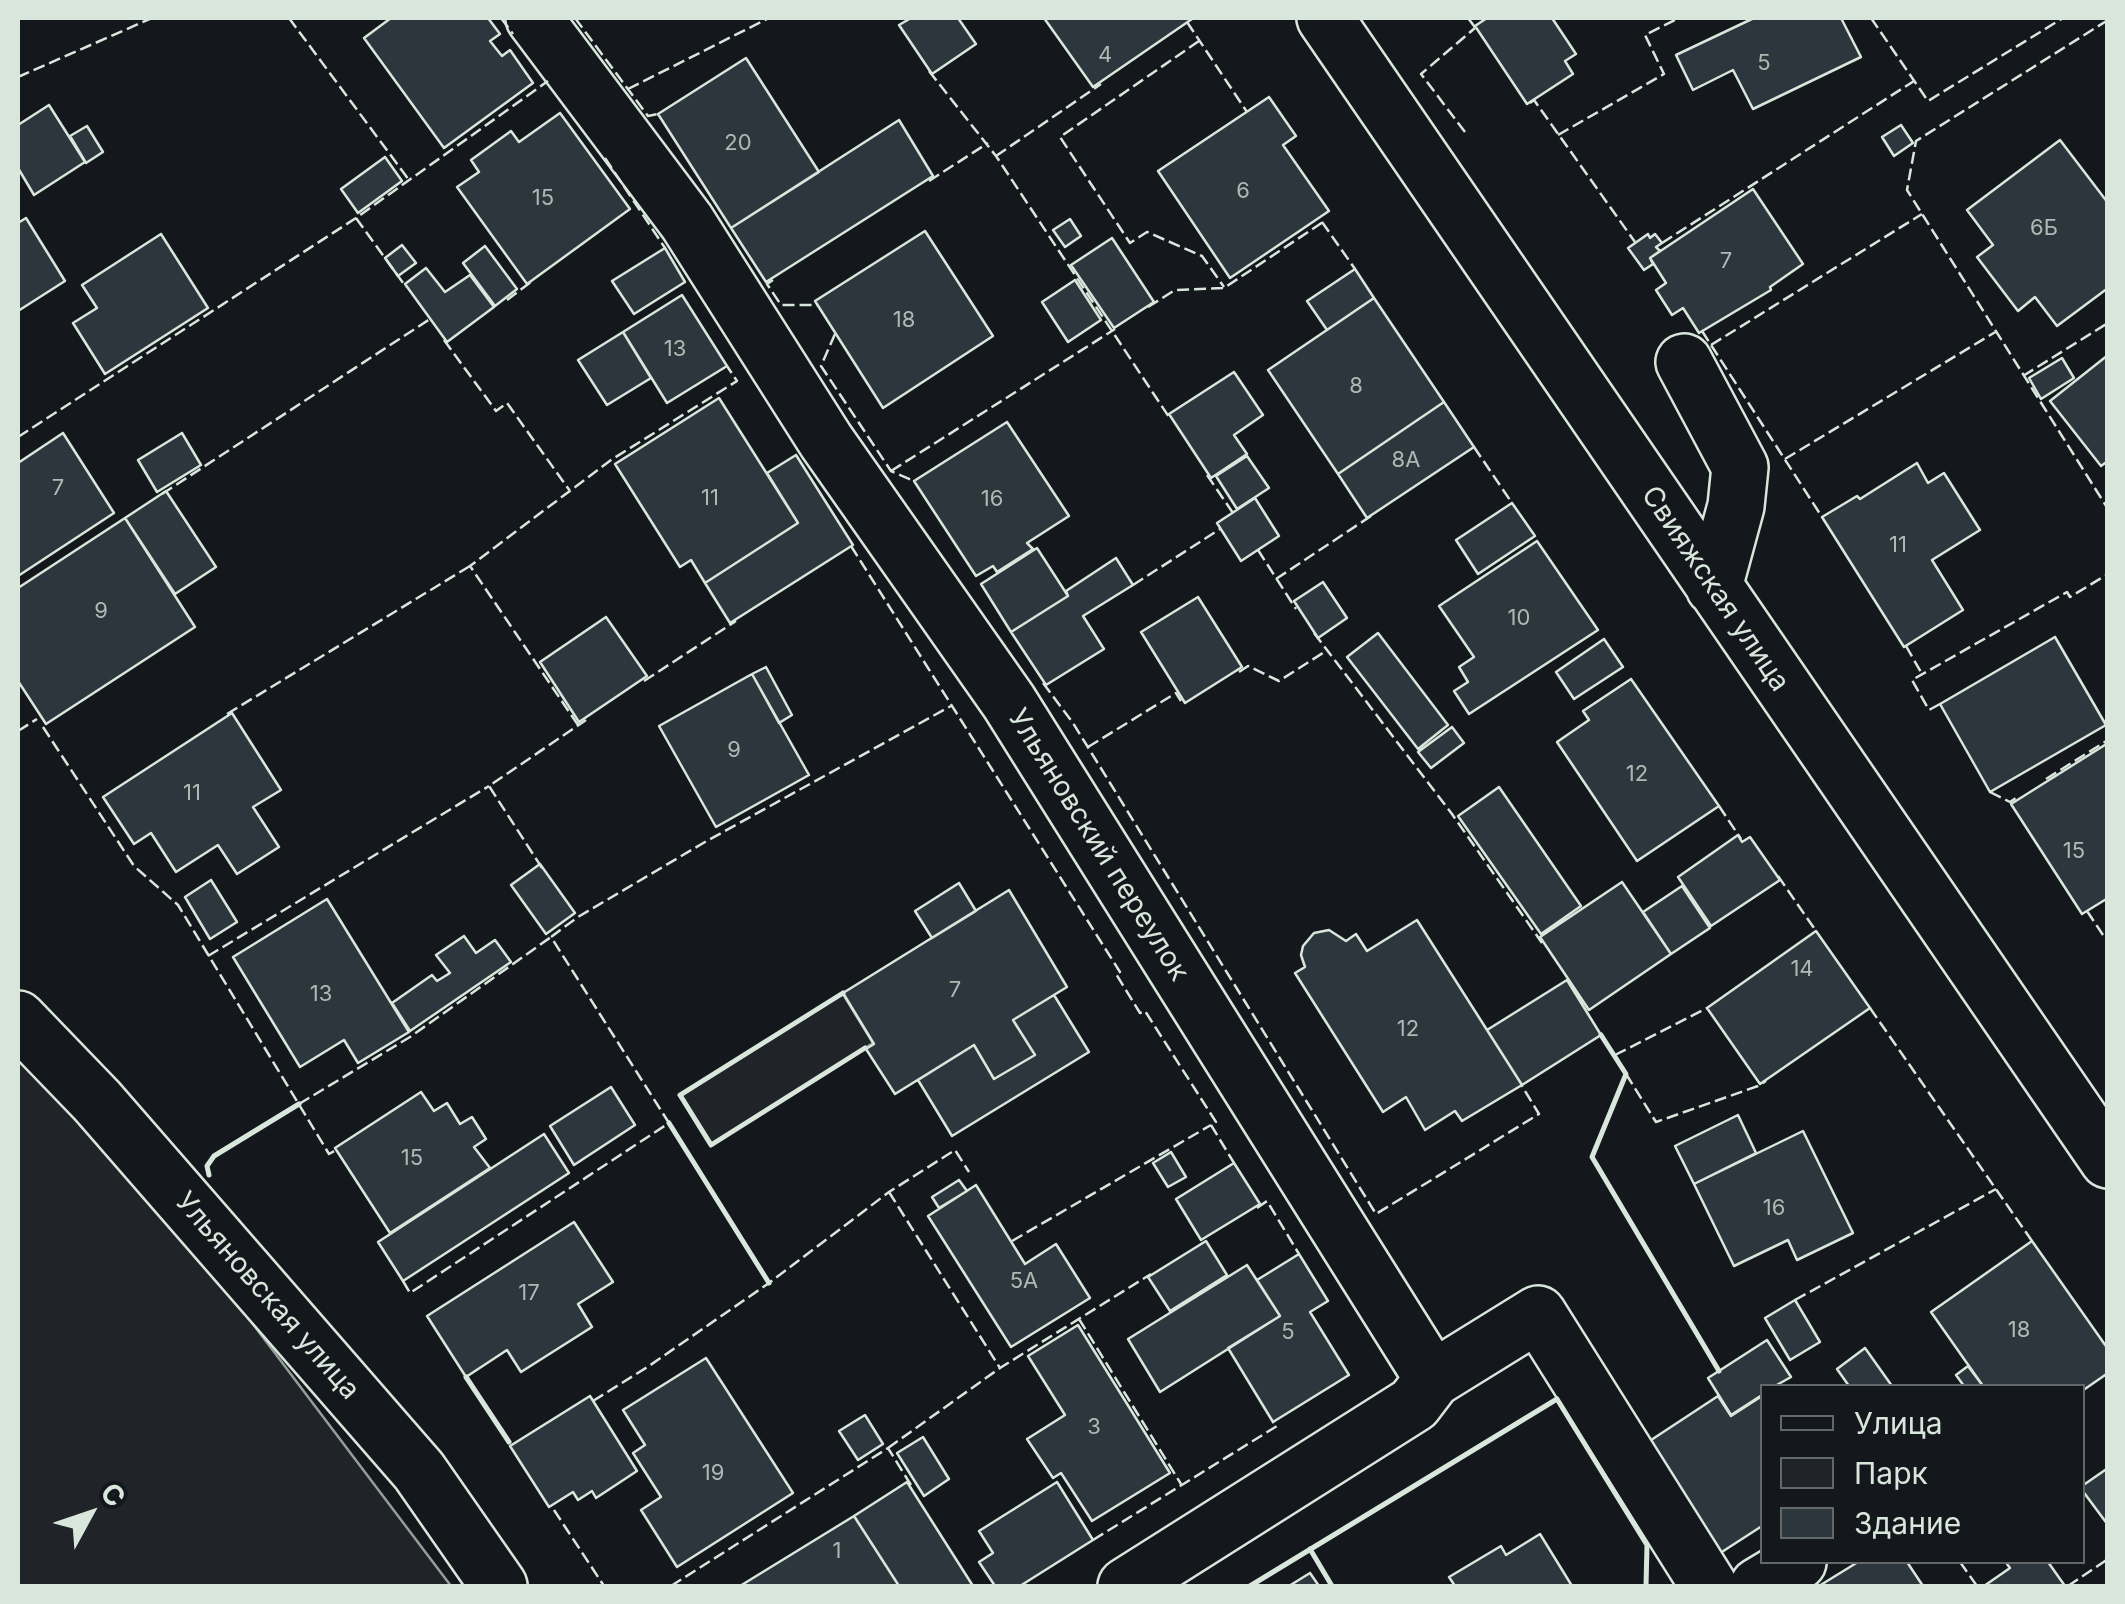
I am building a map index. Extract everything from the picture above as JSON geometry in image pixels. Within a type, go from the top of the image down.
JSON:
[{"type":"street","name":"Ульяновский переулок","points":[[534,18],[686,222],[826,440],[1009,702],[1433,1379]]},
{"type":"street","name":"Свияжская улица","points":[[1325,18],[2108,1160]]},
{"type":"street","points":[[1684,362],[1740,467],[1736,506],[1714,587]]},
{"type":"street","name":"Ульяновская улица","points":[[18,1019],[98,1101],[419,1471],[498,1586]]},
{"type":"street","points":[[1126,1586],[1414,1404],[1433,1379],[1538,1314],[1709,1586]]},
{"type":"street","points":[[1758,1586],[1795,1564]]},
{"type":"green space","points":[[843,994],[873,1043],[712,1144],[681,1096]]},
{"type":"green space","points":[[18,1051],[169,1213],[451,1586],[18,1586]]},
{"type":"building","points":[[391,18],[488,18],[500,34],[490,41],[502,56],[510,50],[533,83],[444,148],[364,38]]},
{"type":"building","points":[[911,18],[958,18],[976,44],[932,74],[899,25]]},
{"type":"building","points":[[1044,18],[1191,18],[1192,19],[1093,87]]},
{"type":"building","points":[[1487,18],[1552,18],[1576,54],[1565,61],[1573,74],[1527,104],[1475,26]]},
{"type":"building","points":[[1754,18],[1841,18],[1861,57],[1753,109],[1733,70],[1693,90],[1676,55]]},
{"type":"building","points":[[746,58],[819,172],[731,228],[658,114]]},
{"type":"building","points":[[1269,97],[1296,136],[1283,145],[1329,211],[1230,278],[1158,171]]},
{"type":"building","points":[[49,105],[85,162],[34,195],[18,168],[18,125]]},
{"type":"building","points":[[560,113],[630,209],[527,284],[457,187],[479,172],[471,160],[511,131],[519,142]]},
{"type":"building","points":[[899,120],[933,176],[766,282],[731,228]]},
{"type":"building","points":[[1901,125],[1913,143],[1894,156],[1882,137]]},
{"type":"building","points":[[87,126],[103,152],[86,163],[70,136]]},
{"type":"building","points":[[2060,140],[2108,203],[2108,288],[2057,326],[2035,297],[2018,311],[1977,257],[1993,245],[1967,210]]},
{"type":"building","points":[[385,157],[402,181],[358,213],[341,189]]},
{"type":"building","points":[[1753,189],[1803,264],[1771,290],[1699,333],[1683,308],[1672,315],[1656,290],[1666,283],[1650,258]]},
{"type":"building","points":[[26,218],[65,281],[18,311],[18,223]]},
{"type":"building","points":[[1070,219],[1081,236],[1065,247],[1053,230]]},
{"type":"building","points":[[925,231],[993,336],[883,408],[815,301]]},
{"type":"building","points":[[161,234],[208,308],[105,374],[73,323],[97,308],[82,285]]},
{"type":"building","points":[[1648,234],[1650,238],[1655,234],[1662,243],[1656,247],[1660,251],[1650,258],[1653,264],[1644,270],[1628,248]]},
{"type":"building","points":[[1112,238],[1154,302],[1114,328],[1071,265]]},
{"type":"building","points":[[402,245],[416,263],[398,276],[385,258]]},
{"type":"building","points":[[485,246],[517,289],[495,306],[463,263]]},
{"type":"building","points":[[665,248],[685,282],[634,314],[612,281]]},
{"type":"building","points":[[426,268],[445,292],[470,275],[494,307],[447,342],[405,284]]},
{"type":"building","points":[[1355,269],[1374,298],[1327,330],[1307,301]]},
{"type":"building","points":[[1075,280],[1101,320],[1068,342],[1042,302]]},
{"type":"building","points":[[682,295],[727,366],[667,403],[623,332]]},
{"type":"building","points":[[1374,298],[1444,402],[1338,474],[1268,370]]},
{"type":"building","points":[[623,332],[651,378],[607,405],[578,360]]},
{"type":"building","points":[[2108,355],[2108,461],[2101,466],[2050,401]]},
{"type":"building","points":[[2062,358],[2074,378],[2041,399],[2029,378]]},
{"type":"building","points":[[1234,372],[1263,415],[1234,435],[1247,454],[1211,478],[1169,414]]},
{"type":"building","points":[[719,398],[798,523],[705,583],[691,560],[680,567],[615,464]]},
{"type":"building","points":[[1444,402],[1474,447],[1367,518],[1338,474]]},
{"type":"building","points":[[1007,422],[1069,516],[1027,543],[1033,549],[997,572],[993,566],[976,576],[914,481]]},
{"type":"building","points":[[63,433],[114,513],[18,576],[18,463]]},
{"type":"building","points":[[182,433],[201,465],[157,492],[138,460]]},
{"type":"building","points":[[796,455],[853,545],[730,623],[705,583],[798,523],[767,473]]},
{"type":"building","points":[[1247,456],[1269,488],[1237,509],[1216,476]]},
{"type":"building","points":[[1917,463],[1928,483],[1944,473],[1980,530],[1932,560],[1963,610],[1904,647],[1822,517],[1857,496],[1860,499]]},
{"type":"building","points":[[166,491],[216,567],[175,594],[125,518]]},
{"type":"building","points":[[1255,498],[1279,536],[1241,561],[1217,523]]},
{"type":"building","points":[[1512,503],[1535,536],[1478,574],[1456,540]]},
{"type":"building","points":[[125,518],[195,627],[46,724],[18,681],[18,588]]},
{"type":"building","points":[[1537,541],[1598,630],[1469,714],[1454,691],[1468,682],[1459,667],[1474,657],[1439,606]]},
{"type":"building","points":[[1037,548],[1068,596],[1011,632],[981,584]]},
{"type":"building","points":[[1116,558],[1133,585],[1083,616],[1104,649],[1046,685],[1011,632],[1068,596],[1066,591]]},
{"type":"building","points":[[1323,582],[1347,618],[1318,638],[1294,601]]},
{"type":"building","points":[[1198,597],[1242,667],[1185,703],[1141,632]]},
{"type":"building","points":[[606,617],[647,676],[579,722],[540,662]]},
{"type":"building","points":[[1378,633],[1448,725],[1418,749],[1347,657]]},
{"type":"building","points":[[2055,637],[2106,725],[1990,792],[1940,704]]},
{"type":"building","points":[[1604,639],[1623,667],[1574,699],[1556,672]]},
{"type":"building","points":[[766,667],[792,715],[779,723],[752,674]]},
{"type":"building","points":[[752,674],[809,775],[716,827],[659,726]]},
{"type":"building","points":[[1631,679],[1719,806],[1637,861],[1557,742],[1589,720],[1583,711]]},
{"type":"building","points":[[232,713],[281,790],[253,807],[279,847],[237,874],[218,845],[176,872],[151,833],[134,844],[103,797]]},
{"type":"building","points":[[1452,727],[1464,743],[1431,768],[1418,752]]},
{"type":"building","points":[[2108,743],[2108,898],[2082,914],[2011,804]]},
{"type":"building","points":[[1499,787],[1581,906],[1541,934],[1458,816]]},
{"type":"building","points":[[1738,835],[1742,842],[1750,837],[1780,880],[1711,926],[1678,877]]},
{"type":"building","points":[[540,864],[575,913],[546,934],[511,885]]},
{"type":"building","points":[[211,880],[237,922],[210,939],[185,897]]},
{"type":"building","points":[[1622,882],[1671,954],[1589,1010],[1540,937]]},
{"type":"building","points":[[959,883],[976,911],[932,938],[915,911]]},
{"type":"building","points":[[1682,886],[1710,928],[1671,954],[1643,912]]},
{"type":"building","points":[[1009,890],[1067,987],[1013,1020],[1035,1055],[994,1079],[974,1045],[895,1094],[866,1049],[874,1044],[843,993]]},
{"type":"building","points":[[327,899],[409,1032],[358,1063],[344,1040],[300,1067],[233,957]]},
{"type":"building","points":[[1417,920],[1522,1085],[1462,1121],[1455,1111],[1425,1130],[1406,1097],[1383,1112],[1295,973],[1305,967],[1303,946],[1314,933],[1329,930],[1346,941],[1356,934],[1367,951]]},
{"type":"building","points":[[1816,931],[1870,1008],[1760,1084],[1707,1008]]},
{"type":"building","points":[[464,936],[476,953],[495,940],[511,962],[410,1031],[392,1003],[432,975],[437,981],[450,973],[436,955]]},
{"type":"building","points":[[1567,980],[1601,1035],[1522,1085],[1487,1030]]},
{"type":"building","points":[[1054,995],[1089,1052],[952,1136],[918,1080],[974,1045],[994,1079],[1035,1055],[1013,1020]]},
{"type":"building","points":[[611,1087],[635,1125],[574,1165],[550,1126]]},
{"type":"building","points":[[421,1092],[434,1111],[447,1103],[460,1124],[472,1117],[486,1139],[474,1147],[490,1168],[390,1233],[335,1148]]},
{"type":"building","points":[[1738,1115],[1756,1153],[1694,1184],[1675,1146]]},
{"type":"building","points":[[1803,1131],[1853,1233],[1797,1260],[1788,1240],[1734,1266],[1694,1184]]},
{"type":"building","points":[[544,1134],[569,1173],[403,1281],[378,1242]]},
{"type":"building","points":[[1171,1152],[1186,1177],[1168,1187],[1153,1163]]},
{"type":"building","points":[[1234,1163],[1260,1204],[1201,1240],[1176,1199]]},
{"type":"building","points":[[959,1180],[967,1191],[939,1208],[932,1197]]},
{"type":"building","points":[[976,1185],[1025,1264],[1056,1244],[1090,1298],[1011,1347],[928,1216]]},
{"type":"building","points":[[574,1222],[613,1282],[578,1304],[592,1327],[521,1372],[507,1350],[466,1377],[427,1316]]},
{"type":"building","points":[[1206,1241],[1227,1275],[1170,1311],[1148,1277]]},
{"type":"building","points":[[2032,1241],[2108,1349],[2108,1373],[2085,1389],[2085,1384],[1982,1384],[1931,1312]]},
{"type":"building","points":[[1299,1254],[1328,1301],[1310,1312],[1349,1375],[1273,1422],[1228,1348],[1280,1316],[1257,1280]]},
{"type":"building","points":[[1247,1265],[1280,1316],[1160,1392],[1128,1339]]},
{"type":"building","points":[[1795,1300],[1820,1342],[1790,1360],[1765,1318]]},
{"type":"building","points":[[1078,1325],[1170,1473],[1092,1521],[1061,1473],[1053,1478],[1027,1439],[1065,1415],[1028,1356]]},
{"type":"building","points":[[1767,1340],[1791,1377],[1779,1384],[1760,1384],[1760,1396],[1731,1415],[1708,1378]]},
{"type":"building","points":[[1865,1348],[1891,1384],[1848,1384],[1837,1369]]},
{"type":"building","points":[[706,1358],[793,1493],[677,1567],[641,1510],[661,1497],[633,1453],[645,1445],[623,1410]]},
{"type":"building","points":[[1968,1366],[1982,1384],[1963,1384],[1956,1375]]},
{"type":"building","points":[[590,1396],[637,1471],[596,1498],[592,1491],[578,1500],[573,1492],[549,1507],[510,1446]]},
{"type":"building","points":[[1718,1396],[1731,1416],[1760,1397],[1760,1527],[1711,1559],[1642,1446]]},
{"type":"building","points":[[865,1415],[883,1444],[858,1460],[839,1431]]},
{"type":"building","points":[[923,1437],[949,1479],[924,1496],[897,1453]]},
{"type":"building","points":[[2108,1468],[2108,1525],[2085,1494],[2085,1484]]},
{"type":"building","points":[[907,1482],[973,1586],[899,1586],[854,1516]]},
{"type":"building","points":[[1057,1482],[1093,1540],[1020,1586],[995,1586],[979,1562],[993,1553],[979,1531]]},
{"type":"building","points":[[854,1516],[899,1586],[740,1586]]},
{"type":"building","points":[[1540,1534],[1572,1586],[1455,1586],[1449,1577],[1501,1546],[1506,1555]]},
{"type":"building","points":[[1855,1564],[1908,1564],[1923,1586],[1819,1586]]},
{"type":"building","points":[[2007,1564],[2049,1564],[2065,1586],[1984,1586],[2010,1568]]},
{"type":"building","points":[[1310,1573],[1319,1586],[1289,1586]]},
{"type":"fence","points":[[18,77],[152,18]]},
{"type":"fence","points":[[289,18],[409,180]]},
{"type":"fence","points":[[501,18],[513,34]]},
{"type":"fence","points":[[575,18],[648,116],[658,114]]},
{"type":"fence","points":[[628,89],[769,18]]},
{"type":"fence","points":[[1468,18],[1477,30]]},
{"type":"fence","points":[[1558,135],[1664,74],[1645,35],[1679,18]]},
{"type":"fence","points":[[1871,18],[1928,101],[2063,18]]},
{"type":"fence","points":[[2108,20],[1916,141],[1907,190],[2108,509]]},
{"type":"fence","points":[[1187,22],[1247,112]]},
{"type":"fence","points":[[1465,132],[1421,74],[1475,28]]},
{"type":"fence","points":[[1199,41],[1060,137],[1130,243],[1147,232],[1202,256],[1224,287]]},
{"type":"fence","points":[[929,71],[996,156],[1171,420]]},
{"type":"fence","points":[[18,437],[356,218],[548,81]]},
{"type":"fence","points":[[1662,243],[1914,81]]},
{"type":"fence","points":[[996,156],[1101,84]]},
{"type":"fence","points":[[1530,103],[1534,100],[1635,242]]},
{"type":"fence","points":[[929,181],[988,143]]},
{"type":"fence","points":[[605,158],[665,248]]},
{"type":"fence","points":[[1711,345],[1922,214]]},
{"type":"fence","points":[[356,218],[406,287]]},
{"type":"fence","points":[[1322,222],[1355,269]]},
{"type":"fence","points":[[1148,307],[1175,290],[1224,288],[1323,222]]},
{"type":"fence","points":[[773,280],[767,284],[781,305],[817,305]]},
{"type":"fence","points":[[507,300],[531,282]]},
{"type":"fence","points":[[162,494],[430,319]]},
{"type":"fence","points":[[2023,376],[2108,323]]},
{"type":"fence","points":[[891,471],[1115,329]]},
{"type":"fence","points":[[1702,331],[1822,517]]},
{"type":"fence","points":[[1785,459],[1997,331]]},
{"type":"fence","points":[[835,334],[821,366],[891,471],[914,481]]},
{"type":"fence","points":[[444,340],[496,411],[507,403],[570,491]]},
{"type":"fence","points":[[578,725],[470,566],[611,460],[737,381],[727,366]]},
{"type":"fence","points":[[1474,447],[1512,503]]},
{"type":"fence","points":[[1207,475],[1233,513]]},
{"type":"fence","points":[[1276,579],[1371,516]]},
{"type":"fence","points":[[1133,585],[1220,529]]},
{"type":"fence","points":[[851,546],[1120,972],[1116,974],[1140,1013],[1145,1011],[1216,1122],[1211,1125],[1234,1163]]},
{"type":"fence","points":[[1258,550],[1296,609]]},
{"type":"fence","points":[[227,714],[470,566]]},
{"type":"fence","points":[[1940,704],[1929,710],[1912,680],[2067,592],[2070,597],[2108,574]]},
{"type":"fence","points":[[644,681],[736,621]]},
{"type":"fence","points":[[1314,633],[1452,814],[1542,943]]},
{"type":"fence","points":[[1906,646],[1922,674]]},
{"type":"fence","points":[[1239,672],[1248,666],[1279,681],[1326,651]]},
{"type":"fence","points":[[1043,683],[1073,723],[1376,1214],[1539,1114],[1522,1086]]},
{"type":"fence","points":[[1088,747],[1176,693],[1181,701]]},
{"type":"fence","points":[[403,1281],[410,1293],[669,1123],[551,937],[705,842],[951,706]]},
{"type":"fence","points":[[18,731],[37,719]]},
{"type":"fence","points":[[542,868],[489,786],[586,720]]},
{"type":"fence","points":[[43,727],[134,866],[178,905],[329,1154],[336,1150]]},
{"type":"fence","points":[[2046,779],[2108,740]]},
{"type":"fence","points":[[208,956],[489,786]]},
{"type":"fence","points":[[1990,792],[2010,802],[2016,798]]},
{"type":"fence","points":[[1719,806],[1741,839]]},
{"type":"fence","points":[[1778,876],[1816,931]]},
{"type":"fence","points":[[2087,911],[2103,935]]},
{"type":"fence","points":[[299,1104],[410,1037],[551,937]]},
{"type":"fence","points":[[1615,1055],[1707,1008]]},
{"type":"fence","points":[[1870,1008],[2032,1241]]},
{"type":"fence","points":[[1626,1074],[1656,1122],[1766,1081]]},
{"type":"fence","points":[[1012,1241],[1211,1125]]},
{"type":"fence","points":[[593,1401],[769,1283],[889,1192],[955,1150],[969,1172]]},
{"type":"fence","points":[[1795,1300],[1996,1189]]},
{"type":"fence","points":[[889,1192],[1000,1368]]},
{"type":"fence","points":[[1257,1208],[1267,1201],[1299,1254]]},
{"type":"fence","points":[[888,1448],[1000,1368],[1151,1274]]},
{"type":"fence","points":[[1079,1319],[1181,1484]]},
{"type":"fence","points":[[1093,1540],[1277,1426],[1273,1422]]},
{"type":"fence","points":[[671,1586],[888,1448],[911,1485]]},
{"type":"fence","points":[[554,1510],[604,1586]]},
{"type":"fence","points":[[2068,1586],[2108,1559]]},
{"type":"fence","points":[[1961,1564],[1977,1586]]},
{"type":"wall","points":[[843,993],[680,1095],[711,1145],[865,1048]]},
{"type":"wall","points":[[1601,1035],[1626,1074],[1592,1157],[1719,1371]]},
{"type":"wall","points":[[209,1175],[207,1166],[214,1156],[299,1104]]},
{"type":"wall","points":[[669,1123],[769,1283]]},
{"type":"wall","points":[[466,1377],[509,1442]]},
{"type":"wall","points":[[1250,1586],[1557,1399],[1647,1545],[1646,1586]]},
{"type":"wall","points":[[1310,1549],[1332,1586]]}]
